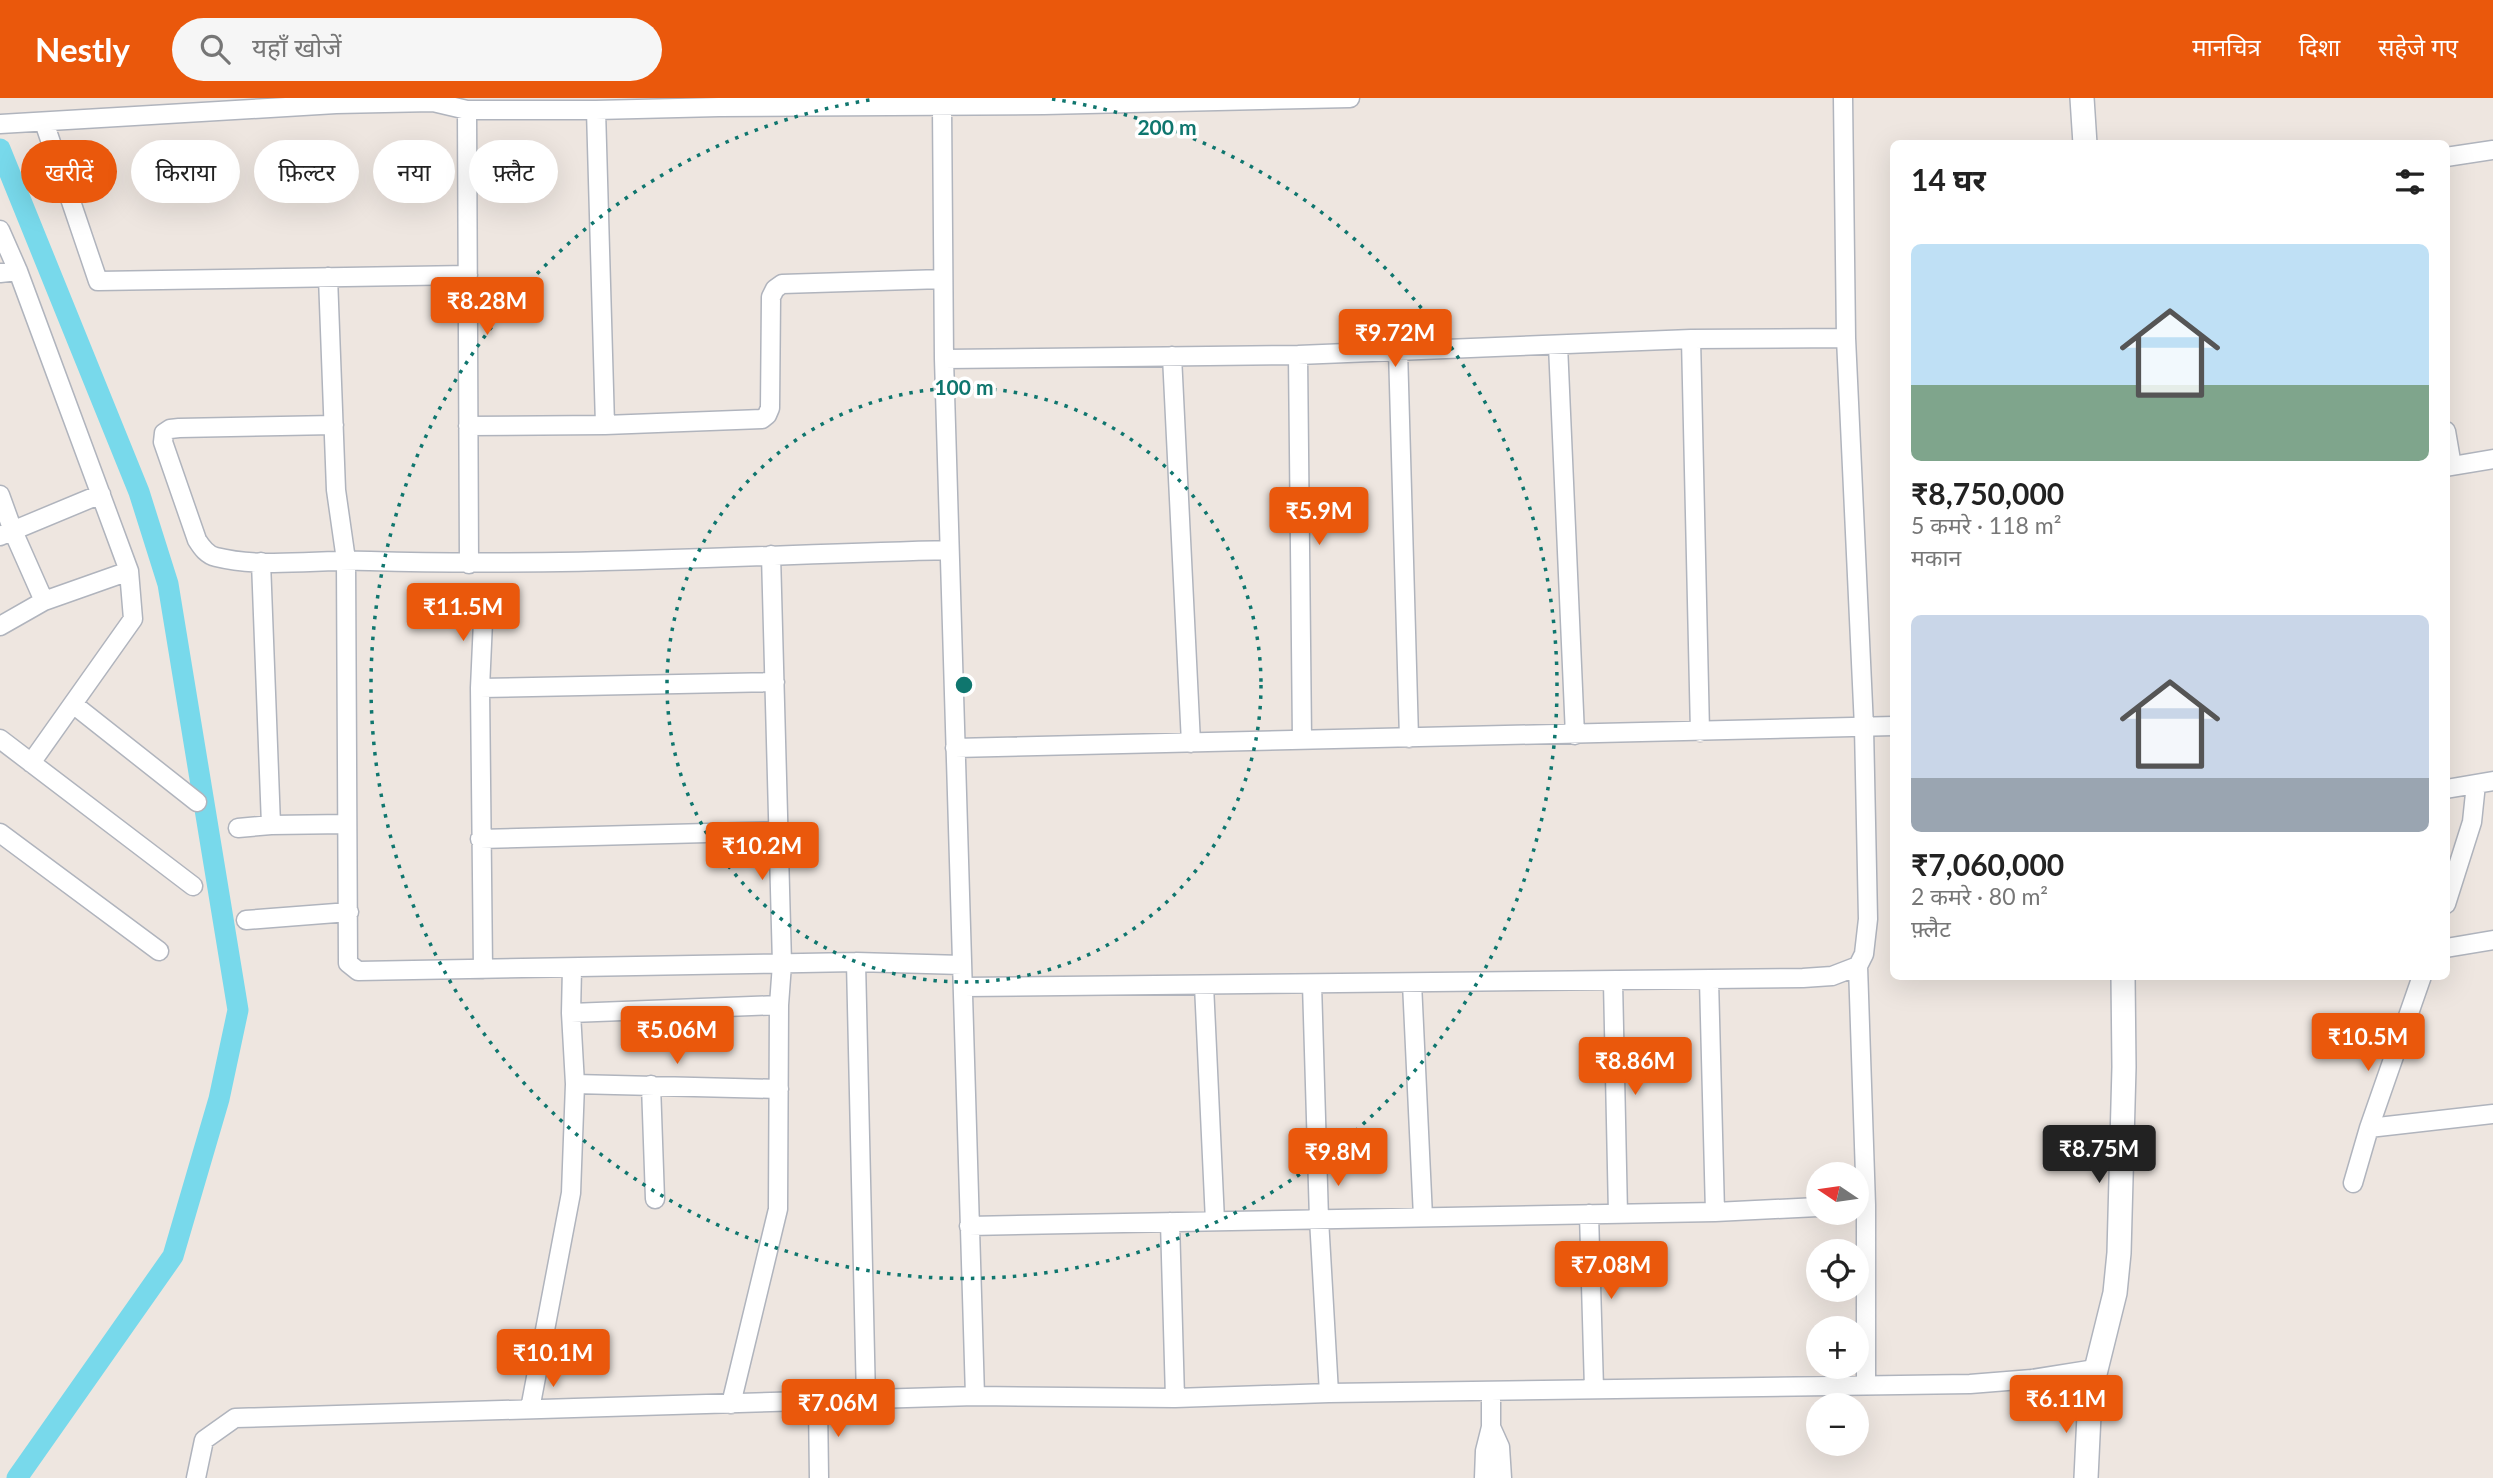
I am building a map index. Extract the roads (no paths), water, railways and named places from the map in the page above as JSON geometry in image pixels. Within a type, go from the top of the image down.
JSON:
[{"type":"street","points":[[0,124],[336,101],[439,100],[467,110],[596,110],[1350,98]]},
{"type":"street","points":[[1843,98],[1846,338],[1864,727],[1868,919],[1864,954],[1858,966],[1860,1162]]},
{"type":"street","points":[[2082,98],[2085,140]]},
{"type":"street","points":[[942,106],[944,359],[975,1396]]},
{"type":"street","points":[[467,110],[469,564]]},
{"type":"street","points":[[596,110],[605,425]]},
{"type":"street","points":[[44,122],[99,281],[468,275]]},
{"type":"street","points":[[2450,156],[2493,149]]},
{"type":"street","points":[[0,230],[9,272],[101,494],[129,570],[133,619],[31,763]]},
{"type":"street","points":[[328,277],[336,490],[346,560],[348,964],[358,971],[856,962],[962,965]]},
{"type":"street","points":[[468,426],[605,425],[762,419],[770,408],[771,297],[775,289],[782,284],[943,279]]},
{"type":"street","points":[[944,359],[1298,355],[1691,339],[1846,338]]},
{"type":"street","points":[[1691,339],[1700,732]]},
{"type":"street","points":[[1558,345],[1575,735]]},
{"type":"street","points":[[1398,350],[1409,738]]},
{"type":"street","points":[[1298,355],[1302,740]]},
{"type":"street","points":[[1172,356],[1191,743]]},
{"type":"street","points":[[334,425],[179,428],[164,433],[163,442],[197,540],[203,550],[213,557],[261,562],[346,560],[469,564],[949,550]]},
{"type":"street","points":[[2450,466],[2493,459]]},
{"type":"street","points":[[6,533],[101,494]]},
{"type":"street","points":[[0,495],[6,533],[44,601]]},
{"type":"street","points":[[731,1404],[778,1209],[779,1005],[782,964],[771,555]]},
{"type":"street","points":[[261,562],[271,825]]},
{"type":"street","points":[[0,626],[44,601],[129,570]]},
{"type":"street","points":[[483,969],[480,688],[484,599]]},
{"type":"street","points":[[480,688],[775,682]]},
{"type":"street","points":[[73,704],[197,802]]},
{"type":"street","points":[[956,748],[1890,726]]},
{"type":"street","points":[[0,739],[193,886]]},
{"type":"street","points":[[2450,788],[2485,783],[2450,891]]},
{"type":"street","points":[[238,828],[346,824]]},
{"type":"street","points":[[480,839],[780,831]]},
{"type":"street","points":[[0,833],[159,951]]},
{"type":"street","points":[[246,920],[349,912]]},
{"type":"street","points":[[2450,947],[2493,940]]},
{"type":"street","points":[[856,962],[866,1399]]},
{"type":"street","points":[[963,987],[1709,980],[1832,976],[1858,966]]},
{"type":"street","points":[[530,1409],[571,1193],[575,1084],[570,1013],[572,968]]},
{"type":"street","points":[[1709,980],[1715,1212]]},
{"type":"street","points":[[2086,1478],[2090,1394],[2115,1293],[2119,1253],[2124,1067],[2123,980]]},
{"type":"street","points":[[2353,1182],[2421,980]]},
{"type":"street","points":[[1613,982],[1618,1214]]},
{"type":"street","points":[[1412,983],[1423,1217]]},
{"type":"street","points":[[1312,984],[1319,1219],[1329,1393]]},
{"type":"street","points":[[1204,985],[1216,1221]]},
{"type":"street","points":[[570,1013],[779,1005]]},
{"type":"street","points":[[575,1084],[779,1089]]},
{"type":"street","points":[[651,1085],[655,1199]]},
{"type":"street","points":[[2369,1128],[2493,1114]]},
{"type":"street","points":[[970,1226],[1806,1208]]},
{"type":"street","points":[[1589,1214],[1594,1390]]},
{"type":"street","points":[[1170,1222],[1175,1398]]},
{"type":"street","points":[[1862,1225],[1866,1385]]},
{"type":"street","points":[[196,1478],[204,1440],[235,1418],[975,1396],[1175,1398],[1329,1393],[1970,1384],[2032,1379],[2095,1369]]},
{"type":"street","points":[[1484,1478],[1485,1451],[1491,1427],[1491,1392]]},
{"type":"street","points":[[818,1402],[819,1478]]},
{"type":"street","points":[[1491,1427],[1500,1447],[1502,1478]]},
{"type":"waterway","points":[[0,149],[139,492],[168,584],[238,1010],[219,1099],[173,1256],[17,1478]]}]
